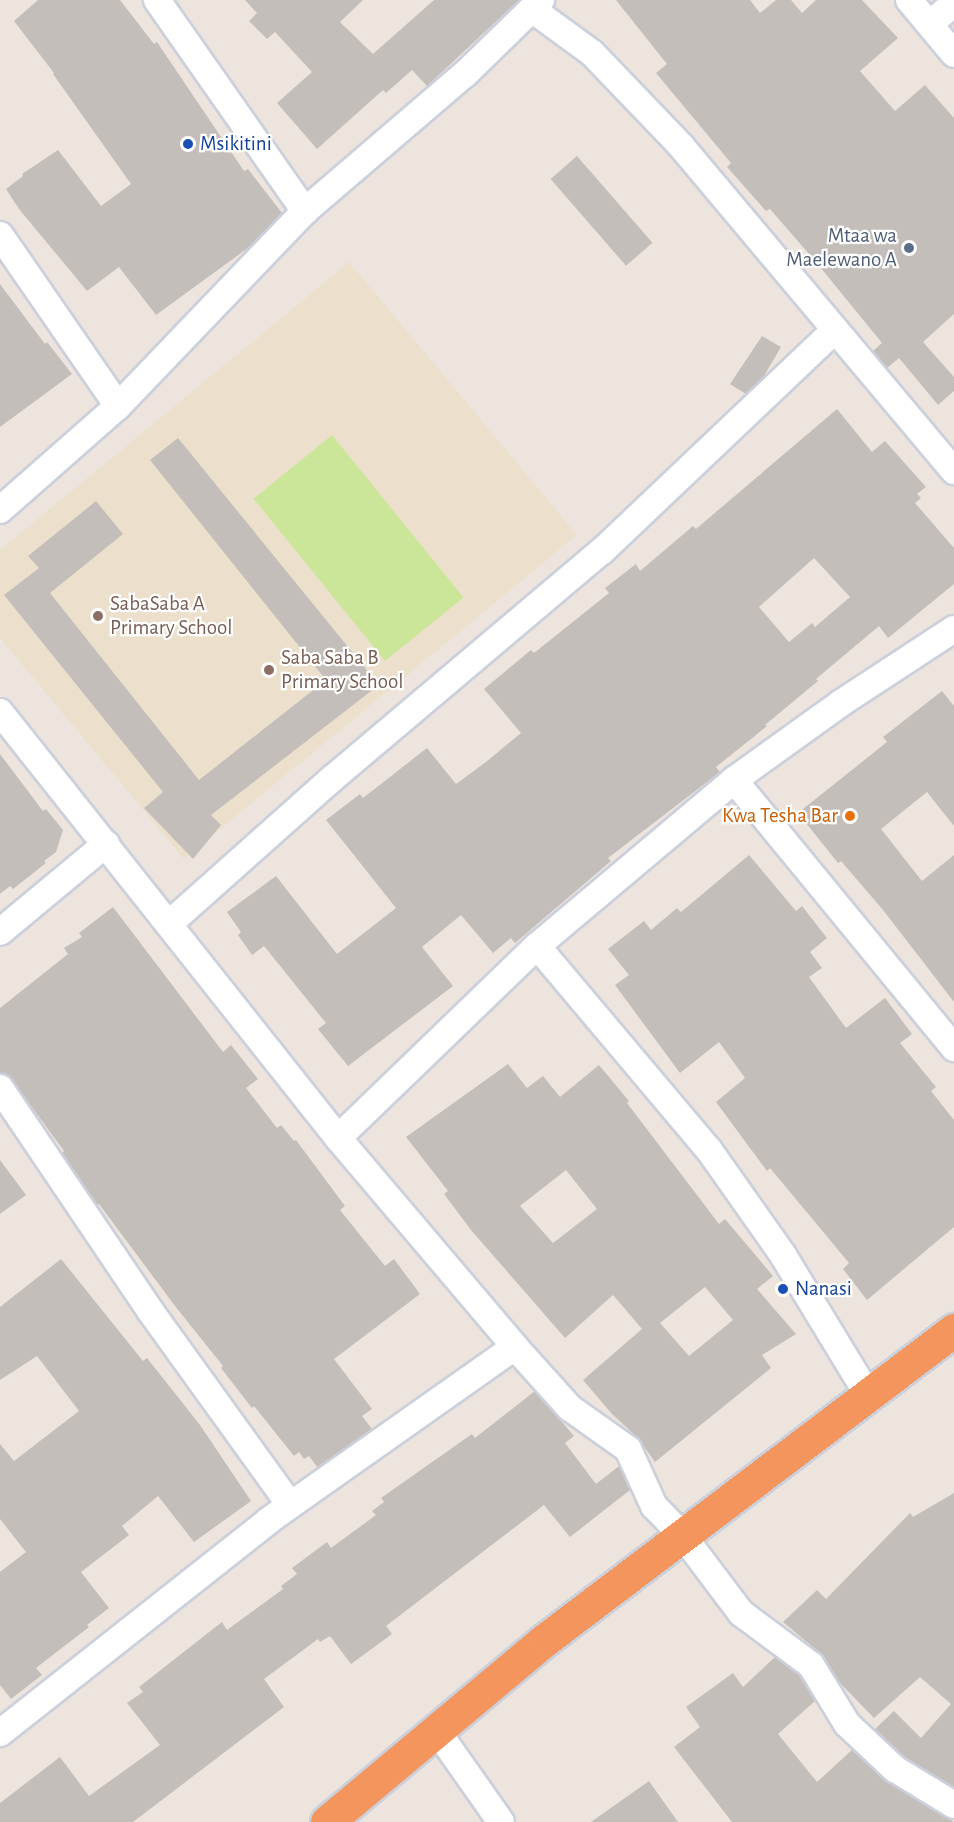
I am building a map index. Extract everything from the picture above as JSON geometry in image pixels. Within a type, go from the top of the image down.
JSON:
[{"type":"highway","points":[[327,1822],[546,1639],[954,1330]]},
{"type":"street","points":[[157,0],[305,211]]},
{"type":"street","points":[[909,0],[954,54]]},
{"type":"street","points":[[930,24],[954,3]]},
{"type":"street","points":[[0,510],[118,406],[305,211],[465,74],[537,5],[630,90],[682,147],[954,471]]},
{"type":"street","points":[[0,235],[118,406]]},
{"type":"street","points":[[170,923],[333,778],[602,550],[835,330]]},
{"type":"street","points":[[338,1138],[537,946],[734,780],[841,703],[954,630]]},
{"type":"street","points":[[0,712],[170,923],[338,1138],[515,1347],[570,1408],[628,1449],[654,1506],[683,1536],[741,1612],[810,1665],[847,1724],[895,1769],[954,1805]]},
{"type":"street","points":[[734,780],[954,1048]]},
{"type":"street","points":[[0,932],[106,844]]},
{"type":"street","points":[[537,946],[709,1150],[783,1255],[868,1395]]},
{"type":"street","points":[[0,1088],[151,1312],[290,1505]]},
{"type":"street","points":[[0,1733],[290,1505],[515,1347]]},
{"type":"street","points":[[437,1731],[501,1822]]},
{"type":"shaded area","points":[[349,262],[577,535],[184,859],[0,638],[0,550]]},
{"type":"green space","points":[[332,435],[464,597],[385,661],[254,499]]},
{"type":"building","points":[[38,0],[120,0],[154,44],[157,42],[244,171],[248,169],[282,213],[252,245],[156,315],[119,267],[87,291],[19,209],[6,189],[23,176],[22,174],[58,150],[101,206],[131,184],[54,73],[14,21]]},
{"type":"building","points":[[245,0],[363,0],[340,22],[373,54],[434,0],[519,0],[427,86],[412,70],[386,93],[383,90],[317,149],[277,103],[312,72],[275,32],[267,39],[249,21],[257,13]]},
{"type":"building","points":[[616,0],[750,0],[760,13],[776,0],[791,0],[802,13],[816,0],[862,0],[898,38],[860,71],[895,111],[925,85],[954,118],[954,314],[923,342],[954,377],[954,391],[938,405],[899,358],[887,368],[873,351],[882,343],[770,209],[766,211],[727,167],[731,163],[656,73],[667,64]]},
{"type":"building","points":[[577,156],[652,243],[626,266],[551,179]]},
{"type":"building","points":[[0,284],[45,344],[47,342],[72,374],[0,427]]},
{"type":"building","points":[[762,336],[781,347],[764,376],[746,394],[730,384]]},
{"type":"building","points":[[837,409],[872,452],[885,441],[926,487],[917,494],[921,498],[915,503],[954,548],[954,584],[888,638],[879,626],[816,679],[818,681],[765,725],[767,726],[716,767],[720,772],[608,858],[611,861],[515,943],[511,938],[493,953],[461,915],[422,947],[453,986],[348,1066],[318,1029],[326,1023],[264,946],[252,955],[238,935],[241,932],[227,912],[276,876],[337,954],[396,908],[326,820],[360,794],[363,798],[427,748],[456,784],[486,762],[521,733],[484,689],[531,650],[534,653],[609,593],[605,588],[636,564],[640,571],[693,526],[696,529]],"holes":[[[814,558],[850,597],[815,627],[812,623],[789,642],[759,607]]]},
{"type":"building","points":[[178,438],[379,685],[211,815],[221,825],[193,859],[144,808],[163,792],[4,595],[39,568],[28,556],[96,501],[123,534],[50,593],[199,780],[326,680],[150,460]]},
{"type":"building","points":[[942,691],[954,706],[954,826],[927,792],[881,829],[922,881],[954,855],[954,1002],[883,910],[841,861],[838,863],[798,813],[887,742],[883,737]]},
{"type":"building","points":[[0,754],[43,811],[46,809],[63,830],[56,852],[44,861],[46,863],[13,889],[10,886],[0,894]]},
{"type":"building","points":[[749,855],[796,911],[802,906],[827,938],[810,952],[822,968],[809,977],[846,1028],[885,998],[912,1034],[900,1043],[936,1087],[931,1091],[954,1120],[954,1227],[867,1300],[843,1269],[849,1263],[770,1168],[767,1171],[716,1102],[745,1078],[719,1042],[680,1073],[615,985],[629,975],[608,949],[644,921],[651,930],[677,908],[681,912]]},
{"type":"building","points":[[113,907],[223,1052],[231,1045],[258,1079],[246,1088],[277,1128],[281,1125],[294,1141],[296,1140],[345,1206],[340,1210],[385,1266],[394,1259],[420,1294],[334,1359],[372,1409],[362,1416],[372,1429],[318,1468],[309,1456],[304,1459],[299,1452],[294,1456],[254,1406],[252,1408],[221,1368],[223,1366],[99,1204],[97,1205],[62,1153],[64,1151],[12,1080],[0,1073],[0,1008],[68,954],[64,948],[82,937],[79,933]]},
{"type":"building","points":[[508,1064],[527,1088],[543,1076],[560,1097],[599,1065],[629,1101],[627,1103],[719,1224],[725,1219],[773,1276],[757,1289],[796,1334],[762,1355],[771,1368],[655,1462],[637,1437],[612,1414],[583,1380],[642,1329],[613,1295],[565,1338],[471,1230],[444,1194],[448,1191],[406,1137]],"holes":[[[566,1170],[597,1209],[553,1243],[520,1206]],[[705,1287],[733,1320],[689,1356],[660,1323]]]},
{"type":"building","points":[[0,1160],[26,1195],[0,1214]]},
{"type":"building","points":[[61,1259],[143,1361],[147,1358],[200,1425],[251,1501],[194,1542],[158,1496],[122,1526],[129,1535],[81,1572],[109,1608],[87,1625],[89,1627],[36,1668],[42,1675],[11,1699],[0,1685],[0,1572],[26,1552],[0,1519],[0,1444],[14,1461],[79,1411],[37,1356],[0,1380],[0,1307]]},
{"type":"building","points":[[535,1391],[574,1436],[565,1443],[596,1484],[619,1466],[630,1490],[570,1537],[544,1505],[386,1626],[392,1634],[351,1664],[330,1636],[320,1642],[318,1639],[264,1679],[284,1707],[133,1822],[0,1822],[0,1803],[60,1757],[89,1796],[160,1745],[127,1703],[143,1692],[139,1687],[222,1622],[227,1630],[283,1589],[281,1586],[297,1574],[292,1568],[327,1542],[331,1548],[376,1515],[372,1511],[384,1502],[381,1498],[472,1434],[475,1438]]},
{"type":"building","points":[[954,1493],[954,1787],[904,1757],[875,1729],[894,1711],[921,1738],[951,1704],[920,1677],[874,1718],[840,1683],[820,1653],[783,1622],[817,1590],[826,1599],[910,1513],[913,1517]]},
{"type":"building","points":[[775,1657],[800,1675],[815,1701],[778,1734],[817,1782],[852,1750],[887,1782],[954,1822],[732,1822],[674,1747],[700,1727],[686,1707],[733,1673],[743,1687]]},
{"type":"building","points":[[649,1781],[678,1822],[591,1822]]},
{"type":"place","name":"Msikitini","points":[[188,144]]},
{"type":"place","name":"Mtaa wa Maelewano A","points":[[909,248]]},
{"type":"place","name":"SabaSaba A Primary School","points":[[98,616]]},
{"type":"place","name":"Saba Saba B Primary School","points":[[269,670]]},
{"type":"place","name":"Kwa Tesha Bar","points":[[850,816]]},
{"type":"place","name":"Nanasi","points":[[783,1289]]}]
